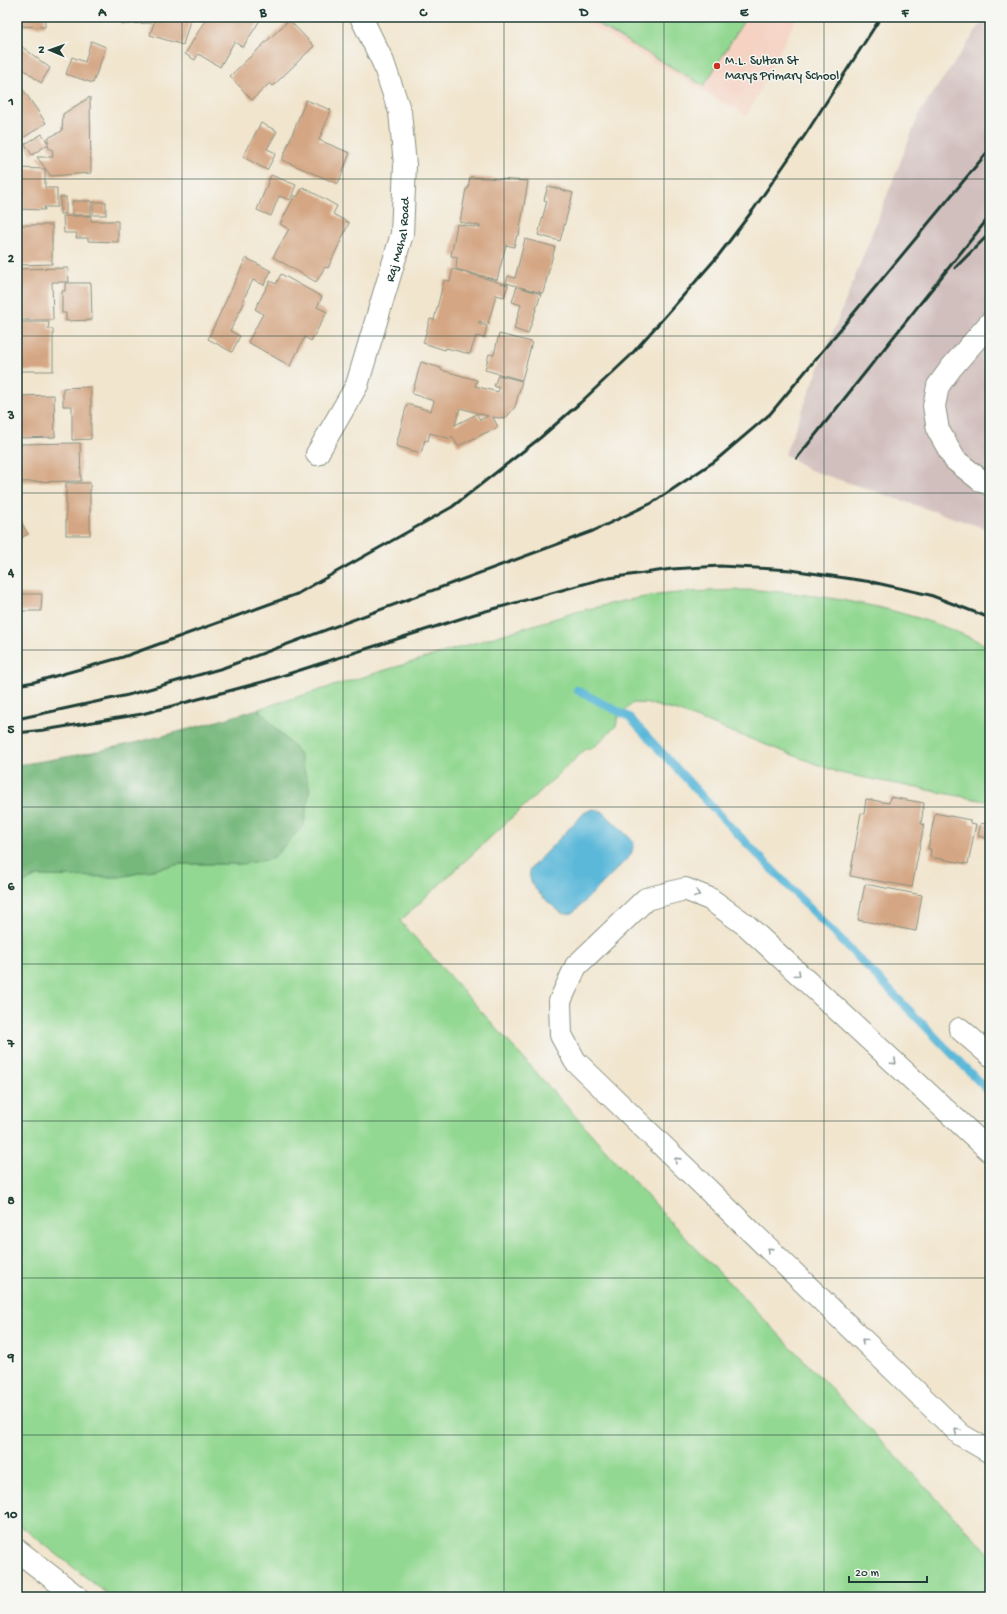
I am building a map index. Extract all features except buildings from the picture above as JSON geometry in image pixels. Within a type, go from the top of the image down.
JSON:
[{"type":"street","name":"Raj Mahal Road","points":[[317,454],[357,385],[402,234],[405,165],[400,112],[383,62],[361,17]]},
{"type":"street","points":[[990,323],[951,368],[938,386],[934,406],[938,430],[955,460],[979,479],[990,485]]},
{"type":"street","points":[[990,1152],[746,926],[710,899],[685,889],[646,899],[576,966],[560,1002],[561,1035],[575,1060],[961,1436],[990,1452]]},
{"type":"street","points":[[960,1029],[990,1055]]},
{"type":"street","points":[[17,1550],[77,1597]]},
{"type":"shaded area","name":"M.L. Sultan St Marys Primary School","points":[[576,17],[797,17],[747,116]]},
{"type":"shaded area","points":[[986,17],[990,17],[990,530],[810,470],[785,454],[920,112]]},
{"type":"green space","points":[[585,17],[746,17],[704,86]]},
{"type":"green space","points":[[757,590],[817,596],[905,614],[934,623],[990,647],[990,802],[840,773],[677,711],[650,704],[633,703],[618,717],[616,726],[593,748],[586,749],[400,921],[665,1216],[990,1554],[990,1597],[111,1597],[17,1523],[17,887],[36,876],[120,877],[180,864],[242,864],[299,753],[258,709],[576,612],[655,595],[701,591]]},
{"type":"green space","points":[[258,709],[299,753],[310,789],[304,825],[272,859],[242,864],[180,864],[120,877],[36,876],[17,887],[17,765],[109,749],[198,727]]},
{"type":"water","points":[[592,809],[602,811],[630,838],[634,843],[631,855],[573,913],[564,914],[544,898],[535,888],[531,882],[530,869],[584,813]]},
{"type":"waterway","points":[[577,690],[629,717],[726,822],[990,1093]]},
{"type":"railway","points":[[17,685],[34,682],[123,657],[297,594],[452,507],[540,438],[629,357],[718,256],[753,210],[805,135],[881,17]]},
{"type":"railway","points":[[17,719],[128,695],[223,668],[593,531],[652,503],[715,461],[770,414],[990,149]]},
{"type":"railway","points":[[797,458],[990,216]]},
{"type":"railway","points":[[955,268],[990,233]]},
{"type":"railway","points":[[17,733],[142,714],[266,681],[475,614],[602,579],[672,569],[720,566],[791,570],[872,582],[930,595],[990,618]]},
{"type":"place","name":"M.L. Sultan St Marys Primary School","points":[[717,66]]}]
